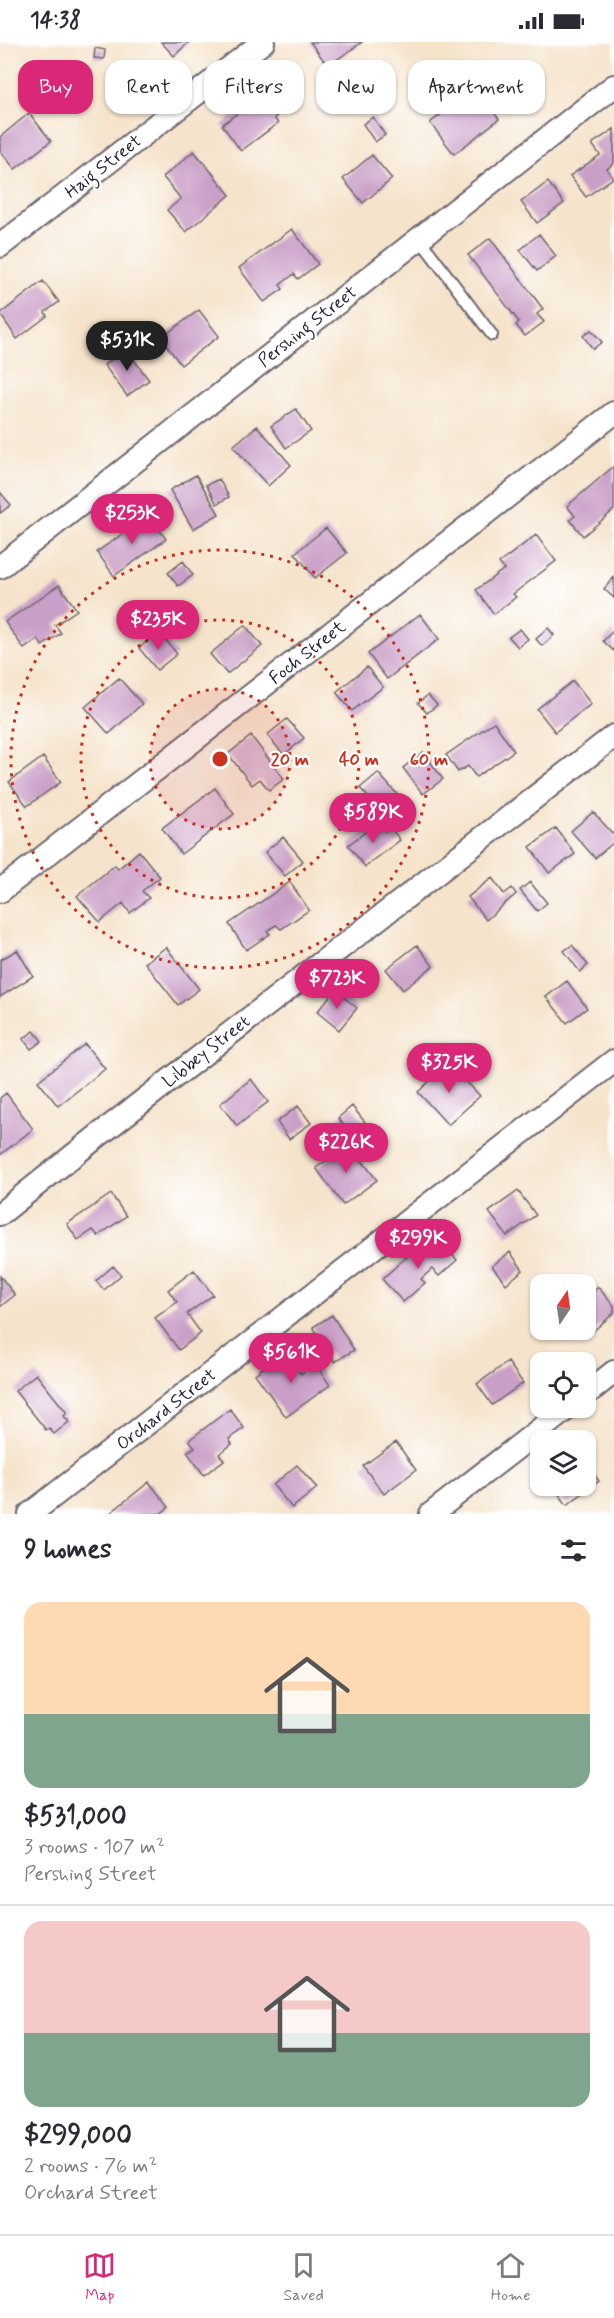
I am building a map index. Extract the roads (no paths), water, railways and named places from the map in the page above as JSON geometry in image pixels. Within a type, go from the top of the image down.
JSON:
[{"type":"street","name":"Haig Street","points":[[0,246],[263,42]]},
{"type":"street","name":"Pershing Street","points":[[0,567],[614,86]]},
{"type":"street","name":"Foch Street","points":[[0,891],[614,413]]},
{"type":"street","name":"Libbey Street","points":[[0,1214],[154,1091],[614,736]]},
{"type":"street","name":"Orchard Street","points":[[30,1514],[614,1061]]},
{"type":"street","points":[[596,1386],[614,1372]]},
{"type":"street","points":[[431,1514],[555,1418]]},
{"type":"lane","points":[[419,238],[492,335]]}]
